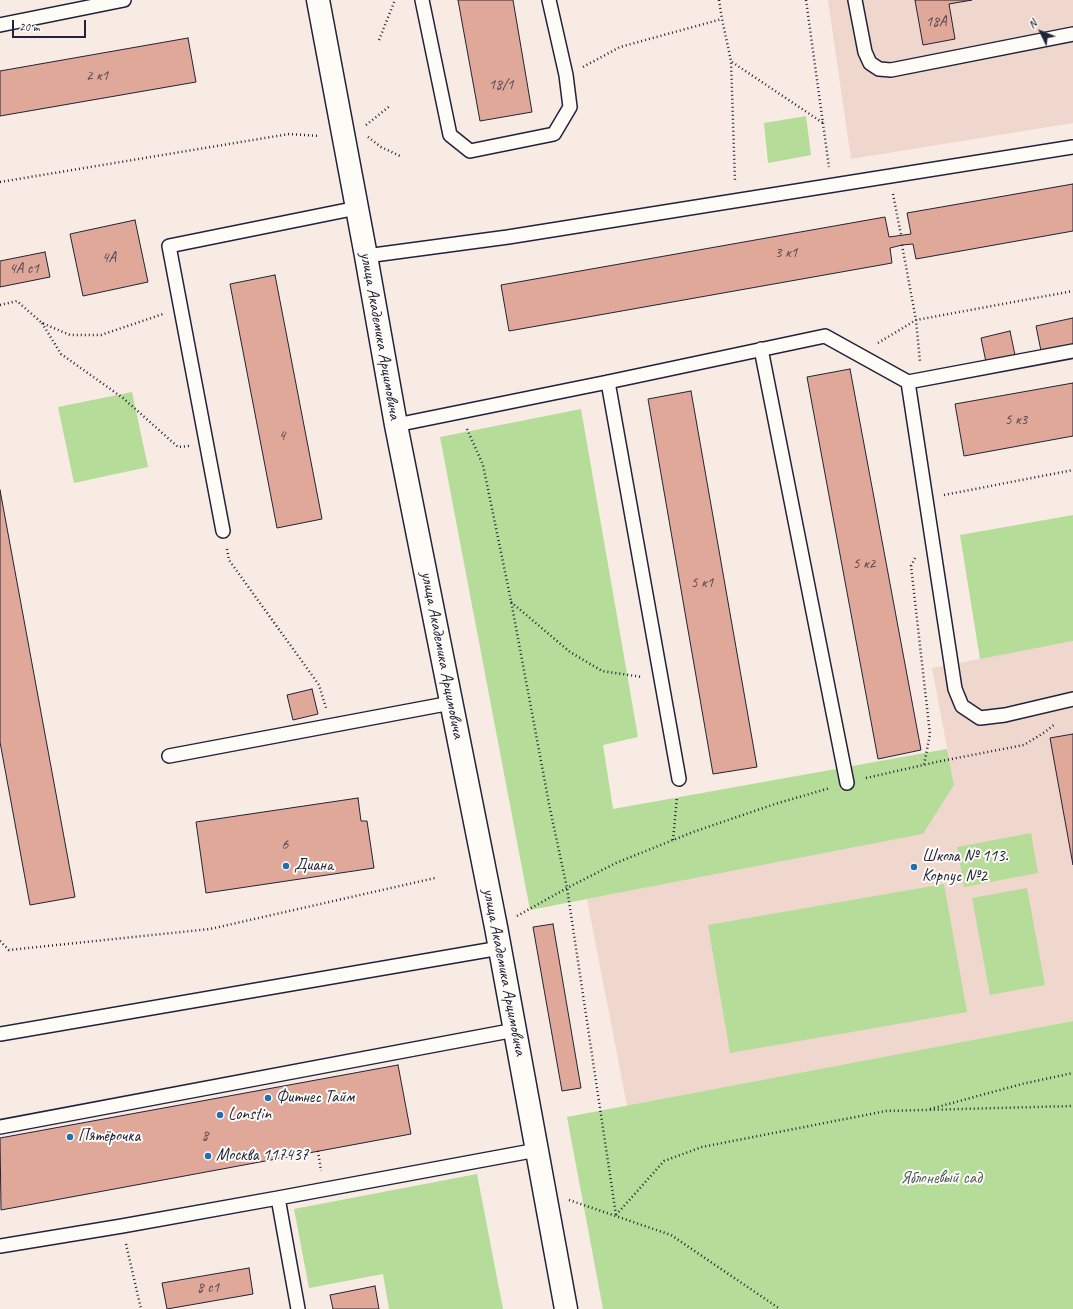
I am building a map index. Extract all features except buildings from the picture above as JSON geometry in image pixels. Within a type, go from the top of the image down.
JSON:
[{"type":"street","name":"улица Академика Арцимовича","points":[[318,0],[396,425],[498,937],[537,1150],[543,1191],[566,1309]]},
{"type":"lane","points":[[0,25],[124,0]]},
{"type":"lane","points":[[422,0],[450,134],[470,151],[554,134],[570,107],[566,75],[549,0]]},
{"type":"lane","points":[[855,0],[865,52],[870,63],[879,69],[891,70],[1073,34]]},
{"type":"lane","points":[[366,256],[508,237],[1073,147]]},
{"type":"lane","points":[[223,531],[169,246],[357,208]]},
{"type":"lane","points":[[396,425],[825,336],[908,382],[1073,351]]},
{"type":"lane","points":[[762,349],[847,783]]},
{"type":"lane","points":[[608,382],[679,779]]},
{"type":"lane","points":[[908,382],[955,689],[962,706],[980,718],[1005,715],[1073,699]]},
{"type":"lane","points":[[169,756],[452,703]]},
{"type":"lane","points":[[0,1034],[498,937]]},
{"type":"lane","points":[[0,1127],[515,1030]]},
{"type":"lane","points":[[0,1246],[122,1226],[537,1150]]},
{"type":"lane","points":[[278,1198],[298,1309]]},
{"type":"path","points":[[379,40],[394,0]]},
{"type":"path","points":[[719,0],[731,61],[736,201]]},
{"type":"path","points":[[806,0],[831,185]]},
{"type":"path","points":[[566,75],[620,48],[722,19]]},
{"type":"path","points":[[731,61],[823,123]]},
{"type":"path","points":[[375,117],[391,105]]},
{"type":"path","points":[[0,182],[289,134],[327,136]]},
{"type":"path","points":[[382,147],[400,156]]},
{"type":"path","points":[[890,176],[901,235]]},
{"type":"path","points":[[902,246],[916,320],[922,380]]},
{"type":"path","points":[[859,355],[916,320],[1073,291]]},
{"type":"path","points":[[0,305],[17,301],[42,323],[61,354],[123,398],[178,448]]},
{"type":"path","points":[[42,323],[70,335],[101,334],[181,308]]},
{"type":"path","points":[[460,412],[483,465],[511,601],[550,809],[567,888],[616,1215]]},
{"type":"path","points":[[926,498],[1073,470]]},
{"type":"path","points":[[924,765],[930,734],[911,566],[930,528]]},
{"type":"path","points":[[223,531],[229,560],[319,685],[331,726]]},
{"type":"path","points":[[511,601],[570,652],[602,671],[645,678],[655,644]]},
{"type":"path","points":[[498,937],[530,910],[567,888],[616,863],[673,840],[775,804],[847,783],[877,775],[1024,745],[1045,732],[1057,722]]},
{"type":"path","points":[[673,840],[679,779]]},
{"type":"path","points":[[0,941],[9,950],[210,929],[435,878]]},
{"type":"path","points":[[926,1110],[1022,1084],[1073,1074]]},
{"type":"path","points":[[616,1215],[664,1161],[702,1147],[886,1111],[1073,1106]]},
{"type":"path","points":[[543,1191],[671,1235],[780,1309]]},
{"type":"path","points":[[122,1226],[141,1309]]},
{"type":"shaded area","points":[[828,0],[1073,0],[1073,123],[851,159]]},
{"type":"shaded area","name":"Школа № 113. Корпус №2","points":[[1073,641],[1073,1021],[627,1106],[587,899],[923,834],[954,785],[932,668]]},
{"type":"green space","points":[[806,116],[811,155],[768,163],[764,123]]},
{"type":"green space","points":[[132,392],[148,467],[74,483],[58,407]]},
{"type":"green space","points":[[581,409],[638,737],[603,745],[613,809],[947,749],[954,785],[923,834],[530,910],[440,437]]},
{"type":"green space","points":[[1073,515],[1073,641],[980,659],[960,535]]},
{"type":"green space","points":[[1031,833],[1038,873],[964,887],[957,847]]},
{"type":"green space","points":[[944,884],[967,1012],[730,1053],[708,925]]},
{"type":"green space","points":[[1027,888],[1045,985],[990,995],[972,898]]},
{"type":"green space","name":"Яблоневый сад","points":[[1073,1021],[1073,1309],[603,1309],[567,1117]]},
{"type":"green space","points":[[477,1174],[503,1309],[389,1309],[383,1274],[309,1288],[294,1209]]},
{"type":"place","name":"Диана","points":[[286,866]]},
{"type":"place","name":"Школа № 113. Корпус №2","points":[[914,867]]},
{"type":"place","name":"Фитнес Тайм","points":[[268,1098]]},
{"type":"place","name":"Lonstin","points":[[220,1115]]},
{"type":"place","name":"Пятёрочка","points":[[70,1137]]},
{"type":"place","name":"Москва 117437","points":[[208,1156]]}]
